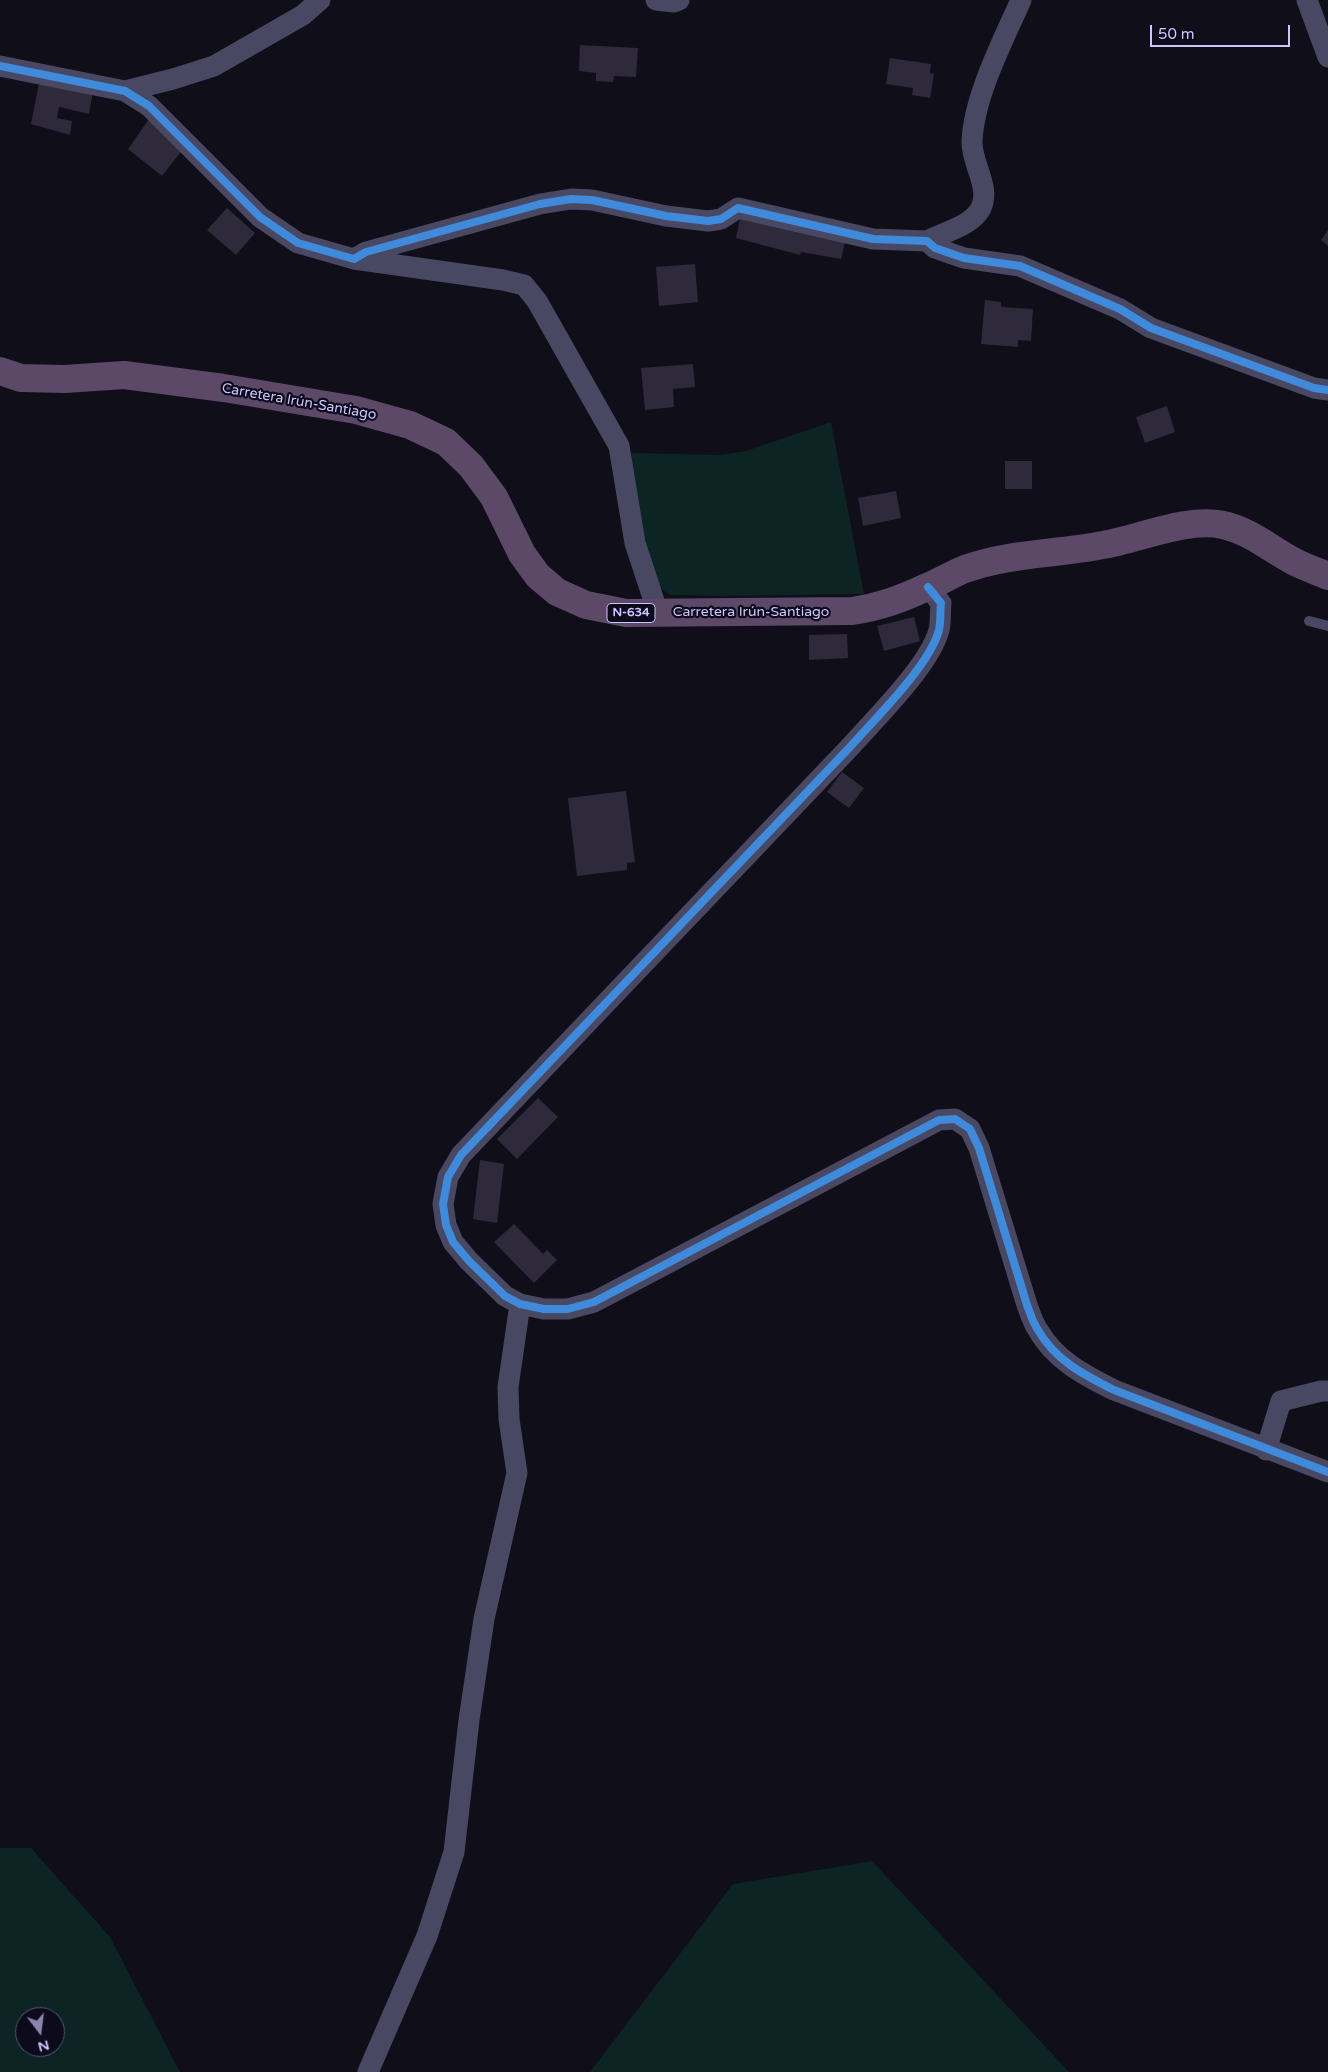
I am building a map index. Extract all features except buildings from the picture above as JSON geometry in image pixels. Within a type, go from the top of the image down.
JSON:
[{"type":"highway","name":"Carretera Irún-Santiago","points":[[0,371],[21,378],[65,379],[124,375],[224,388],[356,410],[410,425],[446,442],[471,466],[494,497],[522,554],[538,576],[557,592],[586,605],[626,613],[852,611],[881,606],[928,587],[964,569],[999,559],[1104,545],[1149,533],[1201,523],[1220,524],[1239,529],[1260,539],[1293,560],[1328,576]]},
{"type":"street","points":[[125,91],[173,80],[214,66],[303,16],[320,0]]},
{"type":"street","points":[[656,0],[674,2],[679,0]]},
{"type":"street","points":[[354,259],[366,252],[540,204],[570,199],[592,200],[666,216],[708,221],[721,219],[738,208],[873,239],[927,241],[972,220],[981,208],[985,195],[973,157],[972,141],[976,115],[989,75],[1021,0]]},
{"type":"street","points":[[1307,0],[1328,56]]},
{"type":"street","points":[[0,66],[125,91],[148,106],[260,217],[298,243],[354,259],[503,280],[524,285],[537,301],[619,446],[635,543],[658,613]]},
{"type":"street","points":[[927,241],[935,248],[964,258],[1020,266],[1120,309],[1151,328],[1188,340],[1314,388],[1328,390]]},
{"type":"street","points":[[928,587],[941,603],[939,630],[926,658],[850,747],[462,1154],[448,1177],[444,1204],[446,1225],[453,1242],[505,1296],[520,1304],[544,1309],[568,1309],[594,1302],[939,1120],[955,1119],[970,1129],[979,1148],[1027,1305],[1037,1330],[1057,1355],[1081,1373],[1114,1390],[1266,1450],[1328,1472]]},
{"type":"street","points":[[368,2072],[427,1936],[454,1852],[469,1720],[484,1619],[516,1473],[509,1419],[508,1387],[520,1304]]},
{"type":"street","points":[[1266,1450],[1281,1401],[1328,1390]]},
{"type":"lane","points":[[1309,621],[1328,626]]},
{"type":"green space","points":[[831,422],[864,594],[670,595],[656,585],[638,528],[631,453],[721,455],[746,451]]},
{"type":"green space","points":[[0,1848],[31,1848],[110,1937],[180,2072],[0,2072]]},
{"type":"green space","points":[[872,1861],[1069,2072],[590,2072],[733,1884]]},
{"type":"cycle path","points":[[0,66],[125,91],[149,106],[260,217],[298,243],[354,259],[366,252],[540,204],[571,199],[592,200],[666,216],[708,221],[721,219],[738,208],[873,239],[927,241],[935,248],[964,258],[1020,266],[1120,309],[1151,328],[1314,388],[1328,390]]},
{"type":"cycle path","points":[[928,587],[941,603],[939,630],[934,644],[925,659],[887,707],[461,1155],[448,1177],[443,1204],[446,1225],[453,1242],[469,1261],[505,1296],[520,1304],[544,1309],[568,1309],[594,1302],[939,1120],[955,1119],[970,1129],[979,1148],[1030,1315],[1045,1341],[1053,1350],[1071,1366],[1114,1390],[1328,1472]]}]
